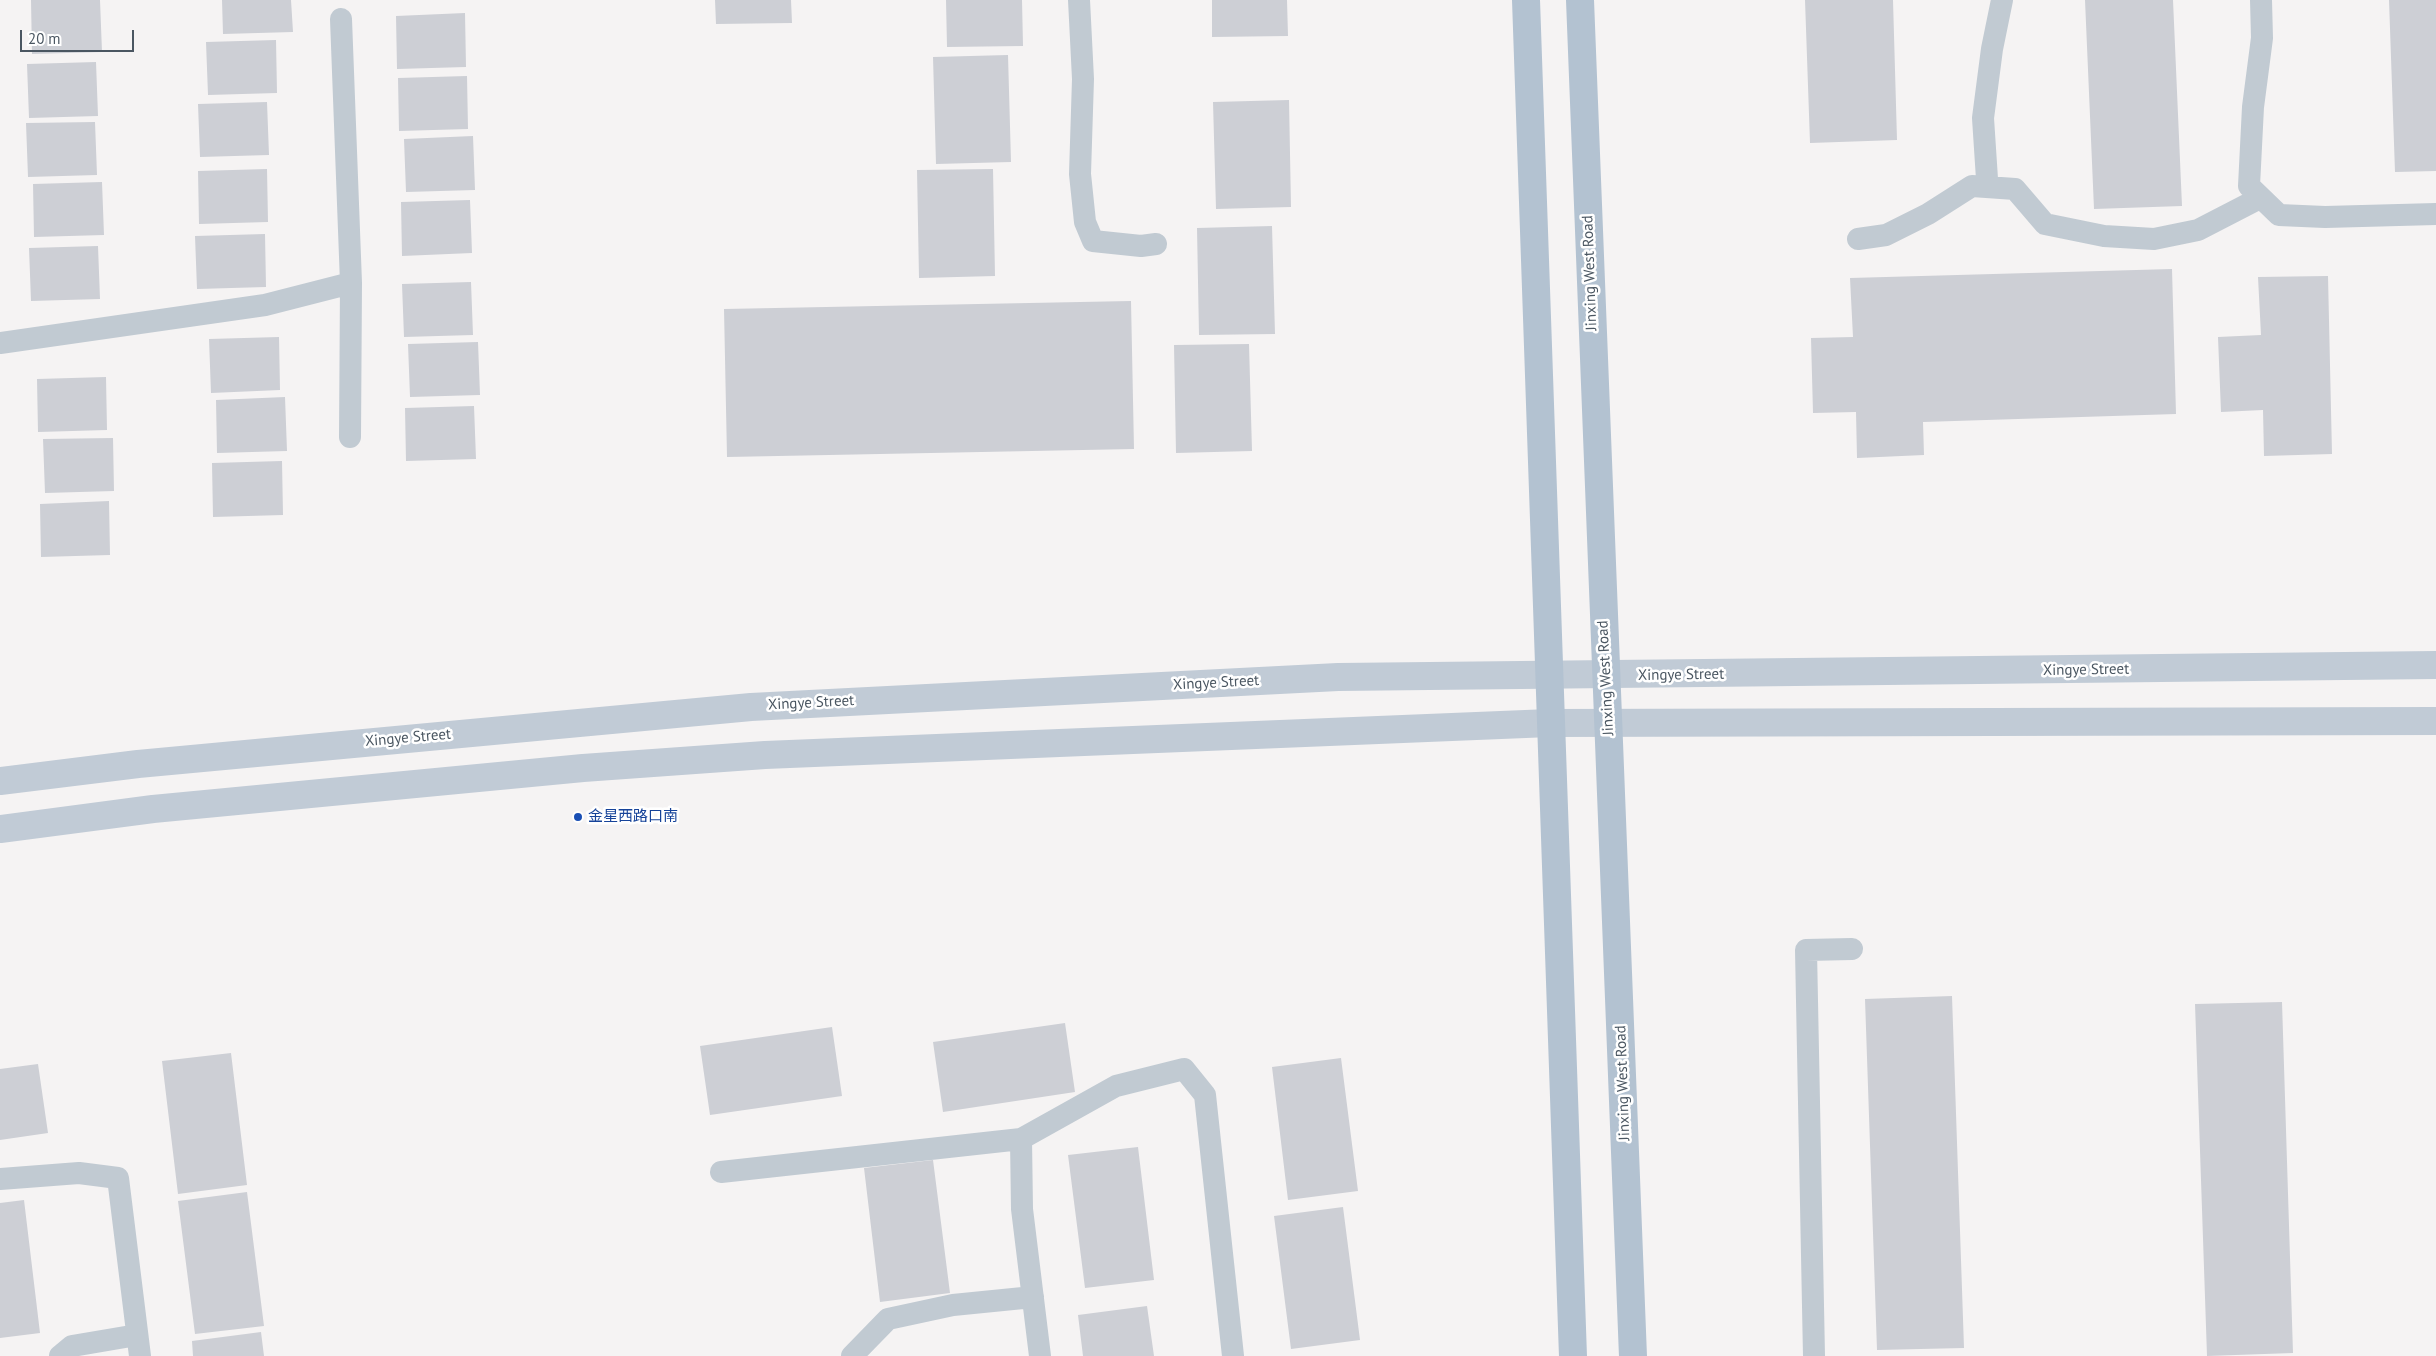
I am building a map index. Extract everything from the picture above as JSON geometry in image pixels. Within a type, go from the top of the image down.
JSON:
[{"type":"main road","points":[[1526,0],[1573,1356]]},
{"type":"main road","name":"Jinxing West Road","points":[[1580,0],[1633,1356]]},
{"type":"main road","name":"Xingye Street","points":[[0,781],[138,764],[751,706],[1338,677],[1606,676],[2436,665]]},
{"type":"main road","points":[[0,829],[163,808],[583,768],[755,756],[1550,722],[2436,721]]},
{"type":"lane","points":[[1079,0],[1083,79],[1080,174],[1085,222],[1093,241],[1141,246],[1156,244]]},
{"type":"lane","points":[[1987,179],[1983,118],[1992,50],[2002,0]]},
{"type":"lane","points":[[2261,0],[2262,38],[2253,107],[2249,186],[2279,215],[2325,217],[2436,214]]},
{"type":"lane","points":[[341,19],[351,283],[350,437]]},
{"type":"lane","points":[[1858,239],[1886,235],[1928,214],[1972,186],[2016,189],[2045,224],[2104,236],[2154,239],[2198,230],[2260,198]]},
{"type":"lane","points":[[0,343],[265,305],[351,283]]},
{"type":"lane","points":[[1814,1356],[1806,950],[1852,949]]},
{"type":"lane","points":[[721,1172],[1022,1139],[1116,1086],[1184,1070],[1204,1095],[1233,1356]]},
{"type":"lane","points":[[1022,1139],[1022,1209],[1040,1356]]},
{"type":"lane","points":[[0,1179],[79,1173],[118,1178],[138,1346],[72,1346],[60,1356]]},
{"type":"lane","points":[[852,1356],[888,1319],[953,1305],[1033,1297]]},
{"type":"building","points":[[31,0],[100,0],[102,52],[32,54]]},
{"type":"building","points":[[222,0],[291,0],[293,32],[223,34]]},
{"type":"building","points":[[715,0],[791,0],[792,23],[716,24]]},
{"type":"building","points":[[946,0],[1022,0],[1023,46],[947,47]]},
{"type":"building","points":[[1212,0],[1287,0],[1288,36],[1212,37]]},
{"type":"building","points":[[1805,0],[1893,0],[1897,140],[1810,143]]},
{"type":"building","points":[[2085,0],[2173,0],[2182,206],[2094,209]]},
{"type":"building","points":[[2389,0],[2436,0],[2436,171],[2395,172]]},
{"type":"building","points":[[465,13],[466,67],[397,69],[396,16]]},
{"type":"building","points":[[276,40],[277,93],[208,95],[206,42]]},
{"type":"building","points":[[1008,55],[1011,162],[936,164],[933,57]]},
{"type":"building","points":[[96,62],[98,116],[29,118],[27,64]]},
{"type":"building","points":[[467,76],[468,129],[399,131],[398,78]]},
{"type":"building","points":[[1289,100],[1291,207],[1216,209],[1213,102]]},
{"type":"building","points":[[267,102],[269,155],[200,157],[198,104]]},
{"type":"building","points":[[95,122],[97,175],[28,177],[26,123]]},
{"type":"building","points":[[473,136],[475,190],[406,192],[404,139]]},
{"type":"building","points":[[267,169],[268,222],[199,224],[198,171]]},
{"type":"building","points":[[993,169],[995,276],[919,278],[917,170]]},
{"type":"building","points":[[102,182],[104,235],[34,237],[33,184]]},
{"type":"building","points":[[470,200],[472,253],[402,256],[401,202]]},
{"type":"building","points":[[1272,226],[1275,334],[1199,335],[1197,228]]},
{"type":"building","points":[[265,234],[266,287],[197,289],[195,236]]},
{"type":"building","points":[[98,246],[100,299],[31,301],[29,248]]},
{"type":"building","points":[[2172,269],[2176,414],[1923,422],[1924,455],[1857,458],[1856,412],[1813,413],[1811,338],[1853,337],[1850,278]]},
{"type":"building","points":[[2328,276],[2332,454],[2264,456],[2263,410],[2221,412],[2218,337],[2261,335],[2258,277]]},
{"type":"building","points":[[471,282],[473,335],[404,337],[402,284]]},
{"type":"building","points":[[1131,301],[1134,449],[727,457],[724,309]]},
{"type":"building","points":[[279,337],[280,390],[211,393],[209,339]]},
{"type":"building","points":[[478,342],[480,395],[410,397],[408,344]]},
{"type":"building","points":[[1249,344],[1252,451],[1176,453],[1174,345]]},
{"type":"building","points":[[106,377],[107,430],[38,432],[37,379]]},
{"type":"building","points":[[285,397],[287,451],[217,453],[216,400]]},
{"type":"building","points":[[474,406],[476,459],[406,461],[405,408]]},
{"type":"building","points":[[113,438],[114,491],[45,493],[43,439]]},
{"type":"building","points":[[282,461],[283,515],[213,517],[212,463]]},
{"type":"building","points":[[109,501],[110,555],[41,557],[40,504]]},
{"type":"building","points":[[1952,996],[1964,1348],[1877,1350],[1865,999]]},
{"type":"building","points":[[2282,1002],[2293,1353],[2207,1356],[2195,1004]]},
{"type":"building","points":[[1065,1023],[1075,1092],[943,1112],[933,1042]]},
{"type":"building","points":[[832,1027],[842,1096],[710,1115],[700,1046]]},
{"type":"building","points":[[231,1053],[247,1185],[178,1194],[162,1061]]},
{"type":"building","points":[[1341,1058],[1358,1191],[1288,1200],[1272,1067]]},
{"type":"building","points":[[38,1064],[48,1133],[0,1140],[0,1069]]},
{"type":"building","points":[[1138,1147],[1154,1280],[1085,1288],[1068,1155]]},
{"type":"building","points":[[933,1160],[950,1293],[880,1302],[864,1168]]},
{"type":"building","points":[[247,1192],[264,1326],[195,1334],[178,1201]]},
{"type":"building","points":[[24,1200],[40,1333],[0,1338],[0,1203]]},
{"type":"building","points":[[1343,1207],[1360,1340],[1291,1349],[1274,1216]]},
{"type":"building","points":[[1147,1306],[1154,1356],[1083,1356],[1078,1315]]},
{"type":"building","points":[[261,1332],[264,1356],[193,1356],[192,1341]]},
{"type":"place","name":"金星西路口南","points":[[578,817]]}]
